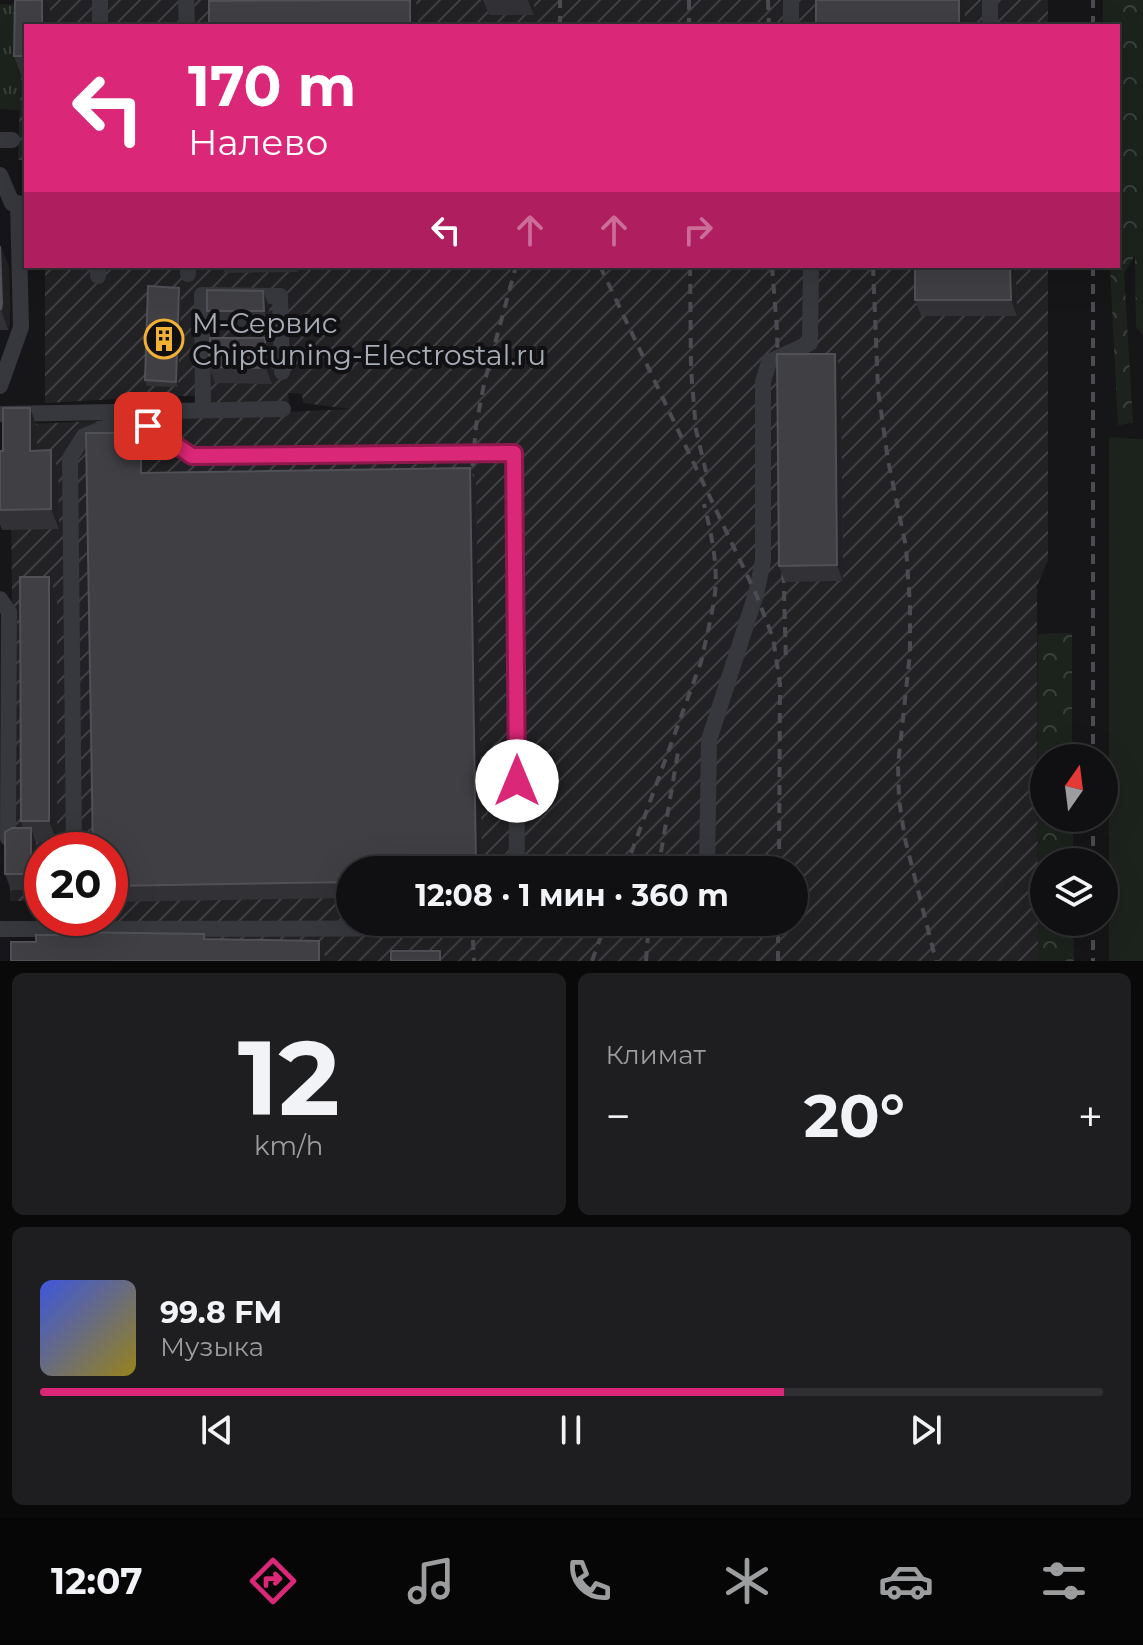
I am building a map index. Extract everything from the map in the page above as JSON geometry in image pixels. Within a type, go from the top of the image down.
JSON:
[{"type":"lane","points":[[100,0],[100,24]]},
{"type":"lane","points":[[186,0],[187,24]]},
{"type":"lane","points":[[791,0],[791,24]]},
{"type":"lane","points":[[990,0],[990,24]]},
{"type":"lane","points":[[0,175],[12,203],[18,203],[21,327],[0,386]]},
{"type":"lane","points":[[707,856],[709,740],[756,594],[763,561],[763,382],[769,362],[810,343],[811,268]]},
{"type":"lane","points":[[203,410],[202,295],[280,296],[282,372]]},
{"type":"lane","points":[[0,414],[283,409]]},
{"type":"lane","points":[[74,832],[70,458],[84,436],[107,427],[148,426],[192,456],[514,453],[517,856]]},
{"type":"lane","points":[[0,599],[9,612],[8,838]]},
{"type":"lane","points":[[128,924],[336,925]]},
{"type":"lane","points":[[0,929],[24,927]]},
{"type":"shaded area","points":[[19,0],[1048,0],[1048,24],[24,24],[24,160],[18,160],[23,9]]},
{"type":"shaded area","points":[[45,268],[1048,268],[1048,560],[1037,586],[1037,744],[1030,744],[1030,832],[1038,832],[1038,848],[1030,848],[1030,936],[1038,936],[1038,961],[55,961],[54,936],[128,936],[128,832],[24,832],[24,901],[10,901],[10,425],[350,409],[303,403],[302,394],[288,393],[289,404],[198,405],[198,396],[45,403]]},
{"type":"green space","points":[[1103,0],[1143,0],[1143,336],[1136,326],[1135,255],[1124,273],[1133,423],[1118,425],[1110,268],[1120,268],[1120,24],[1103,24]]},
{"type":"green space","points":[[0,4],[23,8],[20,110],[0,109]]},
{"type":"green space","points":[[1109,437],[1143,439],[1143,961],[1109,961],[1109,936],[1118,936],[1118,848],[1109,848],[1109,832],[1118,832],[1118,744],[1109,744]]},
{"type":"green space","points":[[1072,633],[1072,744],[1038,744],[1038,634]]},
{"type":"green space","points":[[1038,832],[1073,832],[1073,848],[1038,848]]},
{"type":"green space","points":[[1038,936],[1073,936],[1074,961],[1038,961]]},
{"type":"building","points":[[15,0],[42,0],[42,24],[24,24],[24,56],[14,56]]},
{"type":"building","points":[[410,0],[410,24],[209,24],[209,1]]},
{"type":"building","points":[[816,0],[959,0],[959,24],[816,24]]},
{"type":"building","points":[[0,246],[2,304],[1,309],[0,309]]},
{"type":"building","points":[[915,268],[1010,268],[1011,300],[915,300]]},
{"type":"building","name":"M-Сервис Chiptuning-Electrostal.ru","points":[[148,286],[179,288],[176,382],[145,380]]},
{"type":"building","points":[[207,290],[263,291],[264,311],[207,311]]},
{"type":"building","points":[[210,338],[265,338],[266,368],[209,367]]},
{"type":"building","points":[[777,354],[835,354],[837,565],[779,566]]},
{"type":"building","points":[[3,408],[30,408],[30,451],[51,450],[51,509],[0,510]]},
{"type":"building","points":[[86,433],[141,433],[141,473],[470,468],[476,856],[336,856],[336,882],[128,886],[128,832],[93,832]]},
{"type":"building","points":[[20,577],[49,577],[49,821],[21,821]]},
{"type":"building","points":[[12,828],[31,828],[31,832],[24,832],[24,874],[5,874],[5,832]]},
{"type":"building","points":[[128,933],[204,934],[204,939],[319,941],[319,961],[11,961],[11,942],[36,942],[36,936],[128,936]]},
{"type":"building","points":[[391,951],[440,951],[440,961],[391,961]]},
{"type":"railway","points":[[560,0],[560,24]]},
{"type":"railway","points":[[689,0],[689,24]]},
{"type":"railway","points":[[768,0],[769,24]]},
{"type":"railway","points":[[1093,0],[1093,24]]},
{"type":"railway","points":[[471,484],[476,426],[484,384],[515,268]]},
{"type":"railway","points":[[601,268],[756,594],[773,638],[780,684],[779,856]]},
{"type":"railway","points":[[690,268],[691,370],[696,430],[706,472]]},
{"type":"railway","points":[[772,268],[778,375]]},
{"type":"railway","points":[[873,268],[878,390],[888,460],[906,547],[910,605],[910,653],[898,765],[899,800],[905,839],[936,961]]},
{"type":"railway","points":[[1093,268],[1093,744]]},
{"type":"railway","points":[[630,856],[701,662],[709,628],[716,571],[704,504]]},
{"type":"railway","points":[[783,555],[786,663]]},
{"type":"railway","points":[[660,856],[678,752]]},
{"type":"railway","points":[[1093,832],[1093,848]]},
{"type":"railway","points":[[473,936],[474,961]]},
{"type":"railway","points":[[592,961],[601,936]]},
{"type":"railway","points":[[646,961],[648,936]]},
{"type":"railway","points":[[778,936],[778,961]]},
{"type":"railway","points":[[1093,936],[1093,961]]},
{"type":"place","name":"M-Сервис Chiptuning-Electrostal.ru","points":[[164,339]]},
{"type":"route","points":[[148,426],[192,456],[514,453],[517,781]]}]
